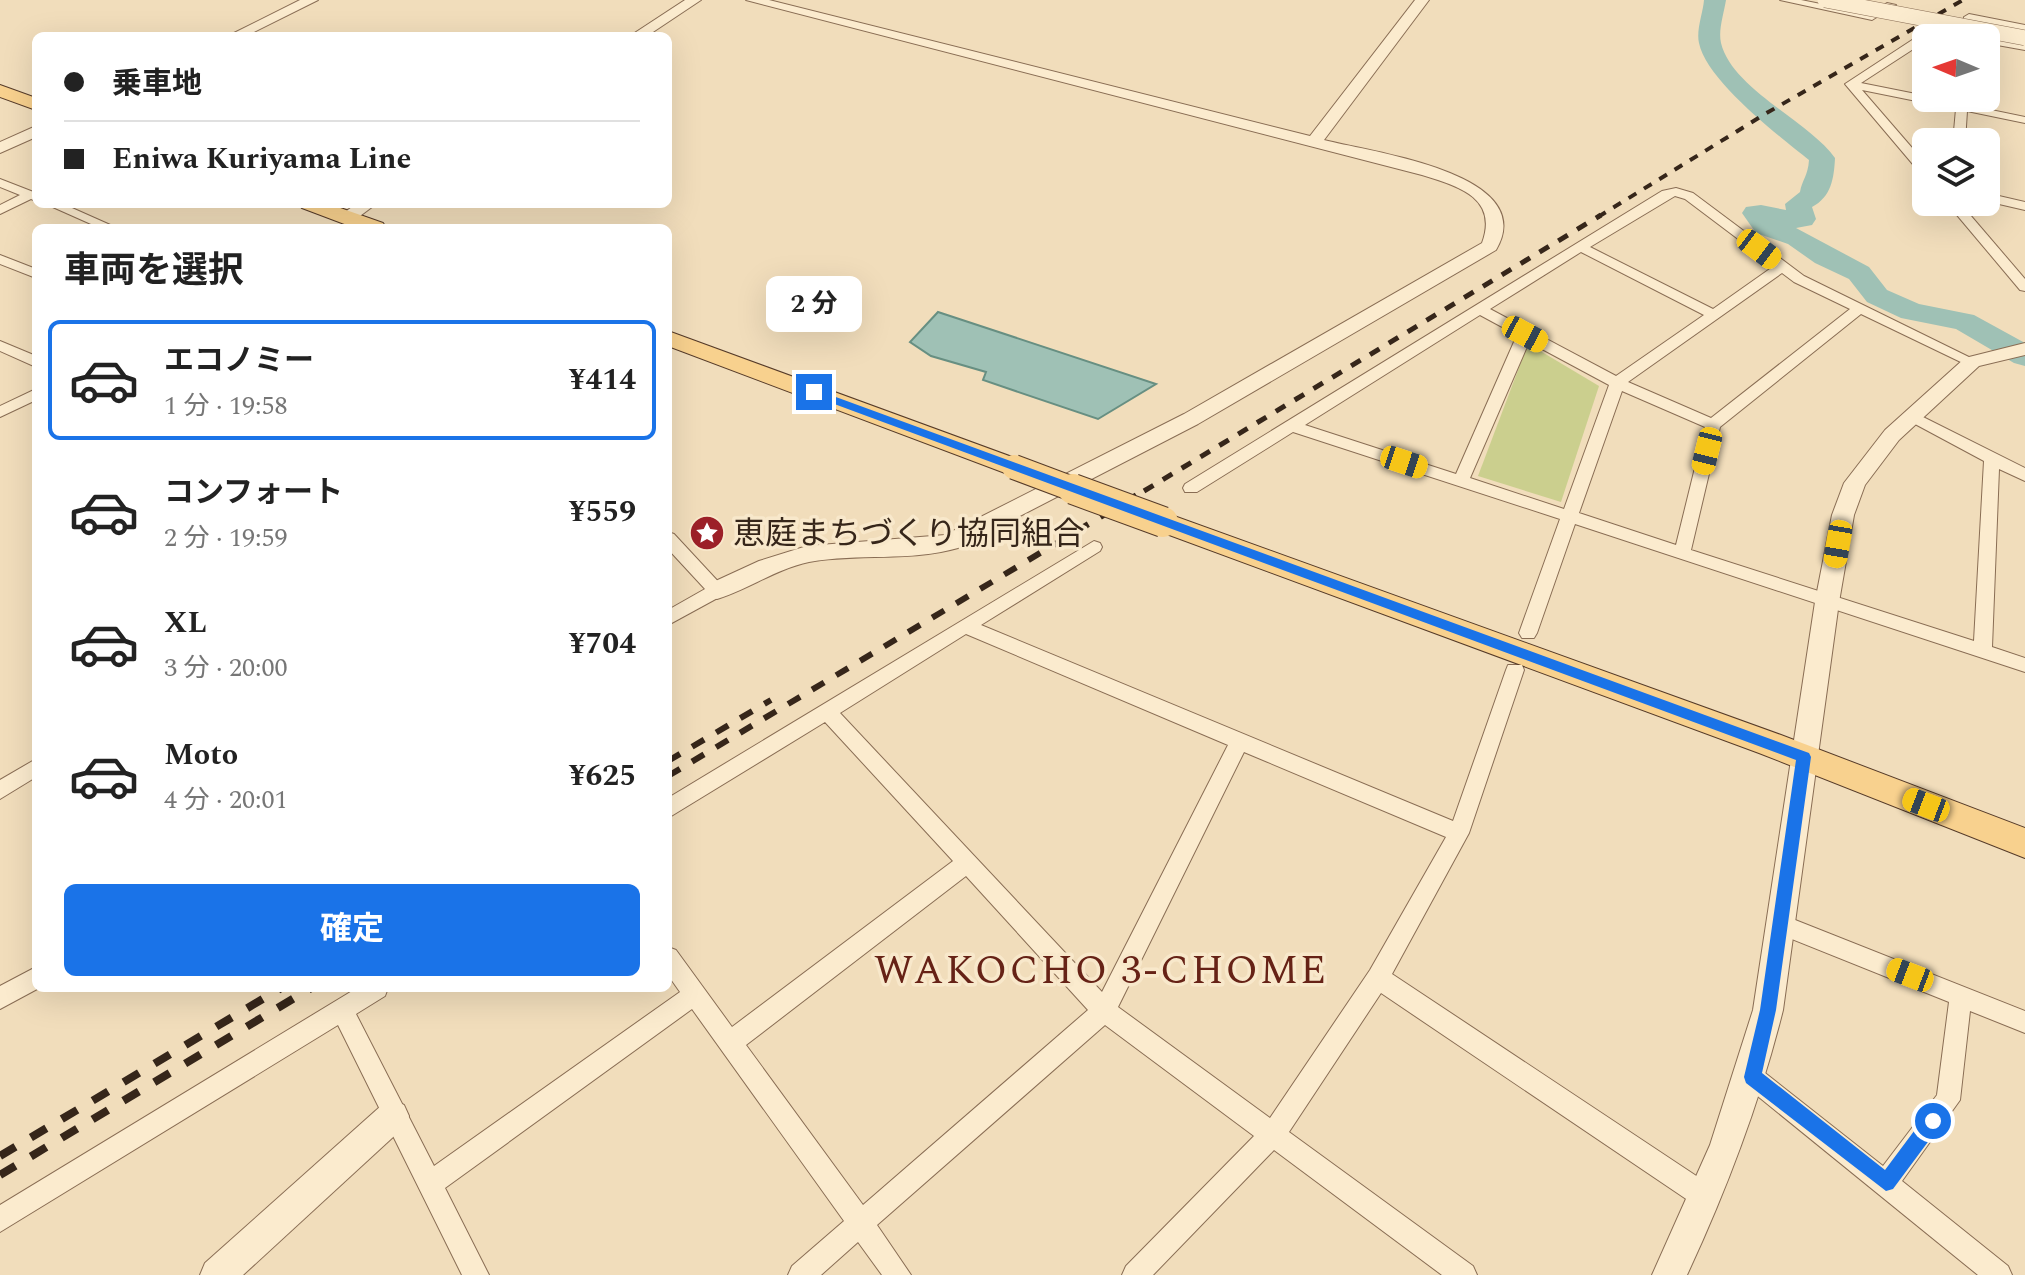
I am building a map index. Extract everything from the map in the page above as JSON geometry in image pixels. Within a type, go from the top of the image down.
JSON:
[{"type":"main road","points":[[0,92],[32,103]]},
{"type":"main road","points":[[320,208],[363,224]]},
{"type":"main road","points":[[672,339],[1804,757],[2025,843]]},
{"type":"street","points":[[243,32],[311,0]]},
{"type":"street","points":[[643,32],[694,0]]},
{"type":"street","points":[[672,616],[763,567],[793,557],[833,551],[917,549],[950,542],[1191,419],[1490,246],[1498,222],[1485,199],[1471,188],[1447,177],[753,0]]},
{"type":"street","points":[[1314,142],[1422,0]]},
{"type":"street","points":[[1785,0],[1872,17],[1891,5],[1862,0]]},
{"type":"street","points":[[1825,0],[2025,38]]},
{"type":"street","points":[[1969,24],[1969,17],[2025,28]]},
{"type":"street","points":[[2000,43],[2025,47]]},
{"type":"street","points":[[1851,84],[1912,45]]},
{"type":"street","points":[[1851,84],[1912,94]]},
{"type":"street","points":[[1851,84],[1912,156]]},
{"type":"street","points":[[1997,112],[2025,120]]},
{"type":"street","points":[[0,148],[32,133]]},
{"type":"street","points":[[0,183],[32,196]]},
{"type":"street","points":[[1191,488],[1666,194],[1676,192],[1689,196],[1782,267],[1860,308],[1984,359]]},
{"type":"street","points":[[0,210],[32,196]]},
{"type":"street","points":[[2000,200],[2025,206]]},
{"type":"street","points":[[62,208],[101,224]]},
{"type":"street","points":[[346,218],[362,208]]},
{"type":"street","points":[[1964,216],[2025,287]]},
{"type":"street","points":[[1581,247],[1715,315]]},
{"type":"street","points":[[0,259],[32,272]]},
{"type":"street","points":[[1528,633],[1617,383],[1782,267]]},
{"type":"street","points":[[1682,553],[1713,425],[1860,308]]},
{"type":"street","points":[[1479,309],[1617,383],[1713,425]]},
{"type":"street","points":[[1461,481],[1525,334]]},
{"type":"street","points":[[0,345],[32,360]]},
{"type":"street","points":[[1669,1275],[1707,1198],[1752,1077],[1768,1010],[1827,602],[1843,515],[1855,483],[1879,449],[1910,417],[1984,359],[2025,349]]},
{"type":"street","points":[[0,412],[32,396]]},
{"type":"street","points":[[1910,417],[2025,475]]},
{"type":"street","points":[[1289,425],[2025,665]]},
{"type":"street","points":[[1983,649],[1992,458]]},
{"type":"street","points":[[672,542],[717,590]]},
{"type":"street","points":[[672,807],[1094,547]]},
{"type":"street","points":[[964,626],[1459,833]]},
{"type":"street","points":[[1135,1275],[1273,1134],[1378,978],[1459,833],[1515,670]]},
{"type":"street","points":[[828,712],[1104,1011],[1464,1275]]},
{"type":"street","points":[[801,1275],[1104,1011],[1240,740]]},
{"type":"street","points":[[0,790],[32,770]]},
{"type":"street","points":[[731,1042],[968,862]]},
{"type":"street","points":[[1780,924],[2025,1022]]},
{"type":"street","points":[[672,962],[898,1275]]},
{"type":"street","points":[[1378,978],[1707,1198]]},
{"type":"street","points":[[0,998],[32,980]]},
{"type":"street","points":[[0,1219],[371,992]]},
{"type":"street","points":[[430,1184],[695,994]]},
{"type":"street","points":[[1886,1182],[1948,1100],[1961,995]]},
{"type":"street","points":[[342,1010],[476,1275]]},
{"type":"street","points":[[1752,1077],[1999,1275]]},
{"type":"street","points":[[217,1275],[393,1116]]},
{"type":"green space","points":[[1526,349],[1537,349],[1599,386],[1561,502],[1478,476]]},
{"type":"water","points":[[938,312],[1156,384],[1098,419],[983,380],[986,372],[931,356],[910,342]]},
{"type":"waterway","points":[[1715,0],[1710,38],[1715,56],[1758,104],[1822,158],[1821,181],[1814,186],[1813,196],[1798,204],[1802,219],[1790,220],[1755,213],[1766,227],[1798,238],[1825,257],[1859,273],[1877,296],[1911,312],[1964,321],[2025,356]]},
{"type":"railway","points":[[1598,217],[1765,114],[1963,0]]},
{"type":"railway","points":[[1144,491],[1601,215]]},
{"type":"railway","points":[[672,774],[1147,489]]},
{"type":"railway","points":[[672,759],[771,700]]},
{"type":"railway","points":[[0,1156],[274,992]]},
{"type":"railway","points":[[0,1175],[304,992]]},
{"type":"place","name":"恵庭まちづくり協同組合","points":[[707,533]]},
{"type":"district","name":"WAKOCHO 3-CHOME","points":[[1101,969]]},
{"type":"route","points":[[814,392],[1804,757],[1768,1010],[1752,1077],[1886,1182],[1933,1121]]}]
